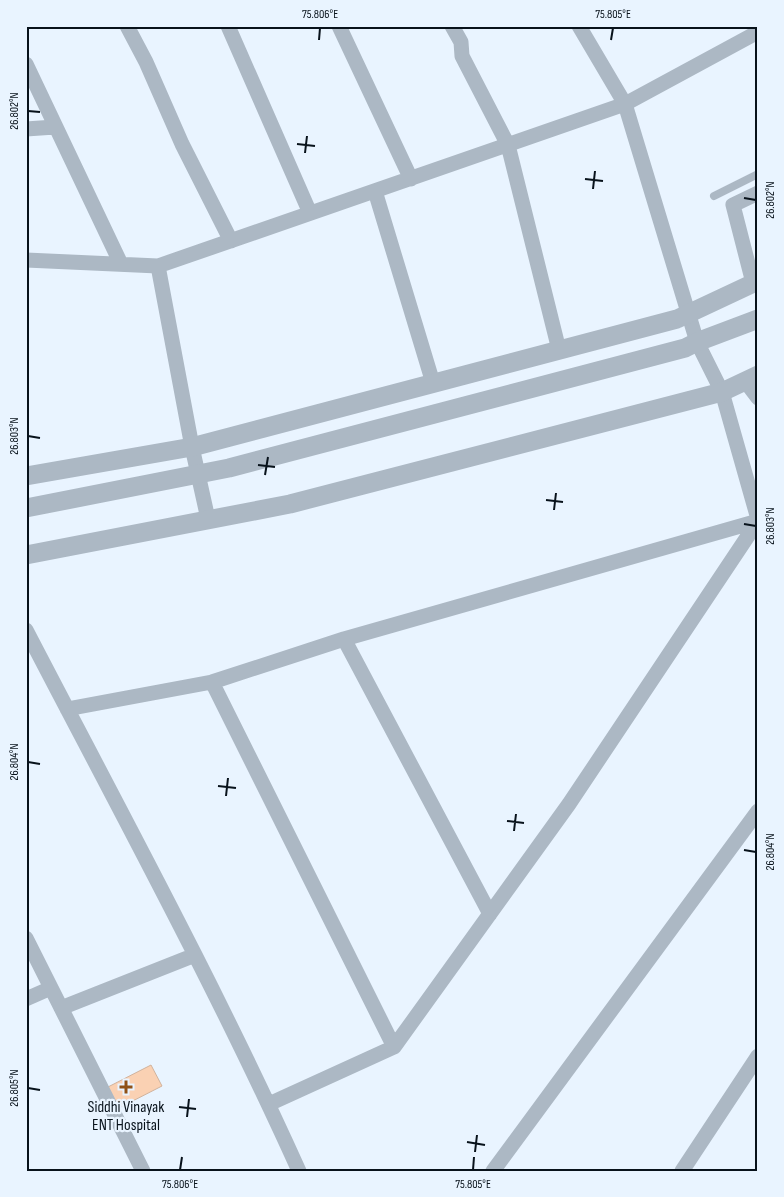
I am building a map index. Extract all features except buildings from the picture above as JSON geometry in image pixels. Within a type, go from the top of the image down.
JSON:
[{"type":"street","points":[[128,26],[182,144],[231,241]]},
{"type":"street","points":[[228,26],[310,213]]},
{"type":"street","points":[[339,26],[411,179]]},
{"type":"street","points":[[452,26],[461,42],[462,56],[508,145],[559,350]]},
{"type":"street","points":[[269,1104],[394,1047],[569,804],[758,520],[722,392],[696,342],[625,104],[578,26]]},
{"type":"street","points":[[26,260],[158,266],[625,104],[758,32]]},
{"type":"street","points":[[26,64],[121,264]]},
{"type":"street","points":[[26,129],[55,127]]},
{"type":"street","points":[[375,191],[434,383]]},
{"type":"street","points":[[26,476],[192,447],[677,319],[755,282],[733,205],[758,192]]},
{"type":"street","points":[[158,266],[192,447],[208,519]]},
{"type":"street","points":[[26,508],[229,468],[685,348],[696,342],[758,319]]},
{"type":"street","points":[[26,555],[290,504],[722,392],[752,378],[758,398]]},
{"type":"street","points":[[67,709],[212,682],[344,639],[758,520]]},
{"type":"street","points":[[26,630],[195,955],[269,1104],[299,1171]]},
{"type":"street","points":[[344,639],[490,914]]},
{"type":"street","points":[[212,682],[394,1047]]},
{"type":"street","points":[[493,1171],[758,811]]},
{"type":"street","points":[[26,938],[143,1171]]},
{"type":"street","points":[[61,1008],[195,955]]},
{"type":"street","points":[[26,999],[51,988]]},
{"type":"street","points":[[682,1171],[758,1056]]},
{"type":"lane","points":[[714,196],[758,174]]},
{"type":"place","name":"Siddhi Vinayak ENT Hospital","points":[[126,1087]]}]
